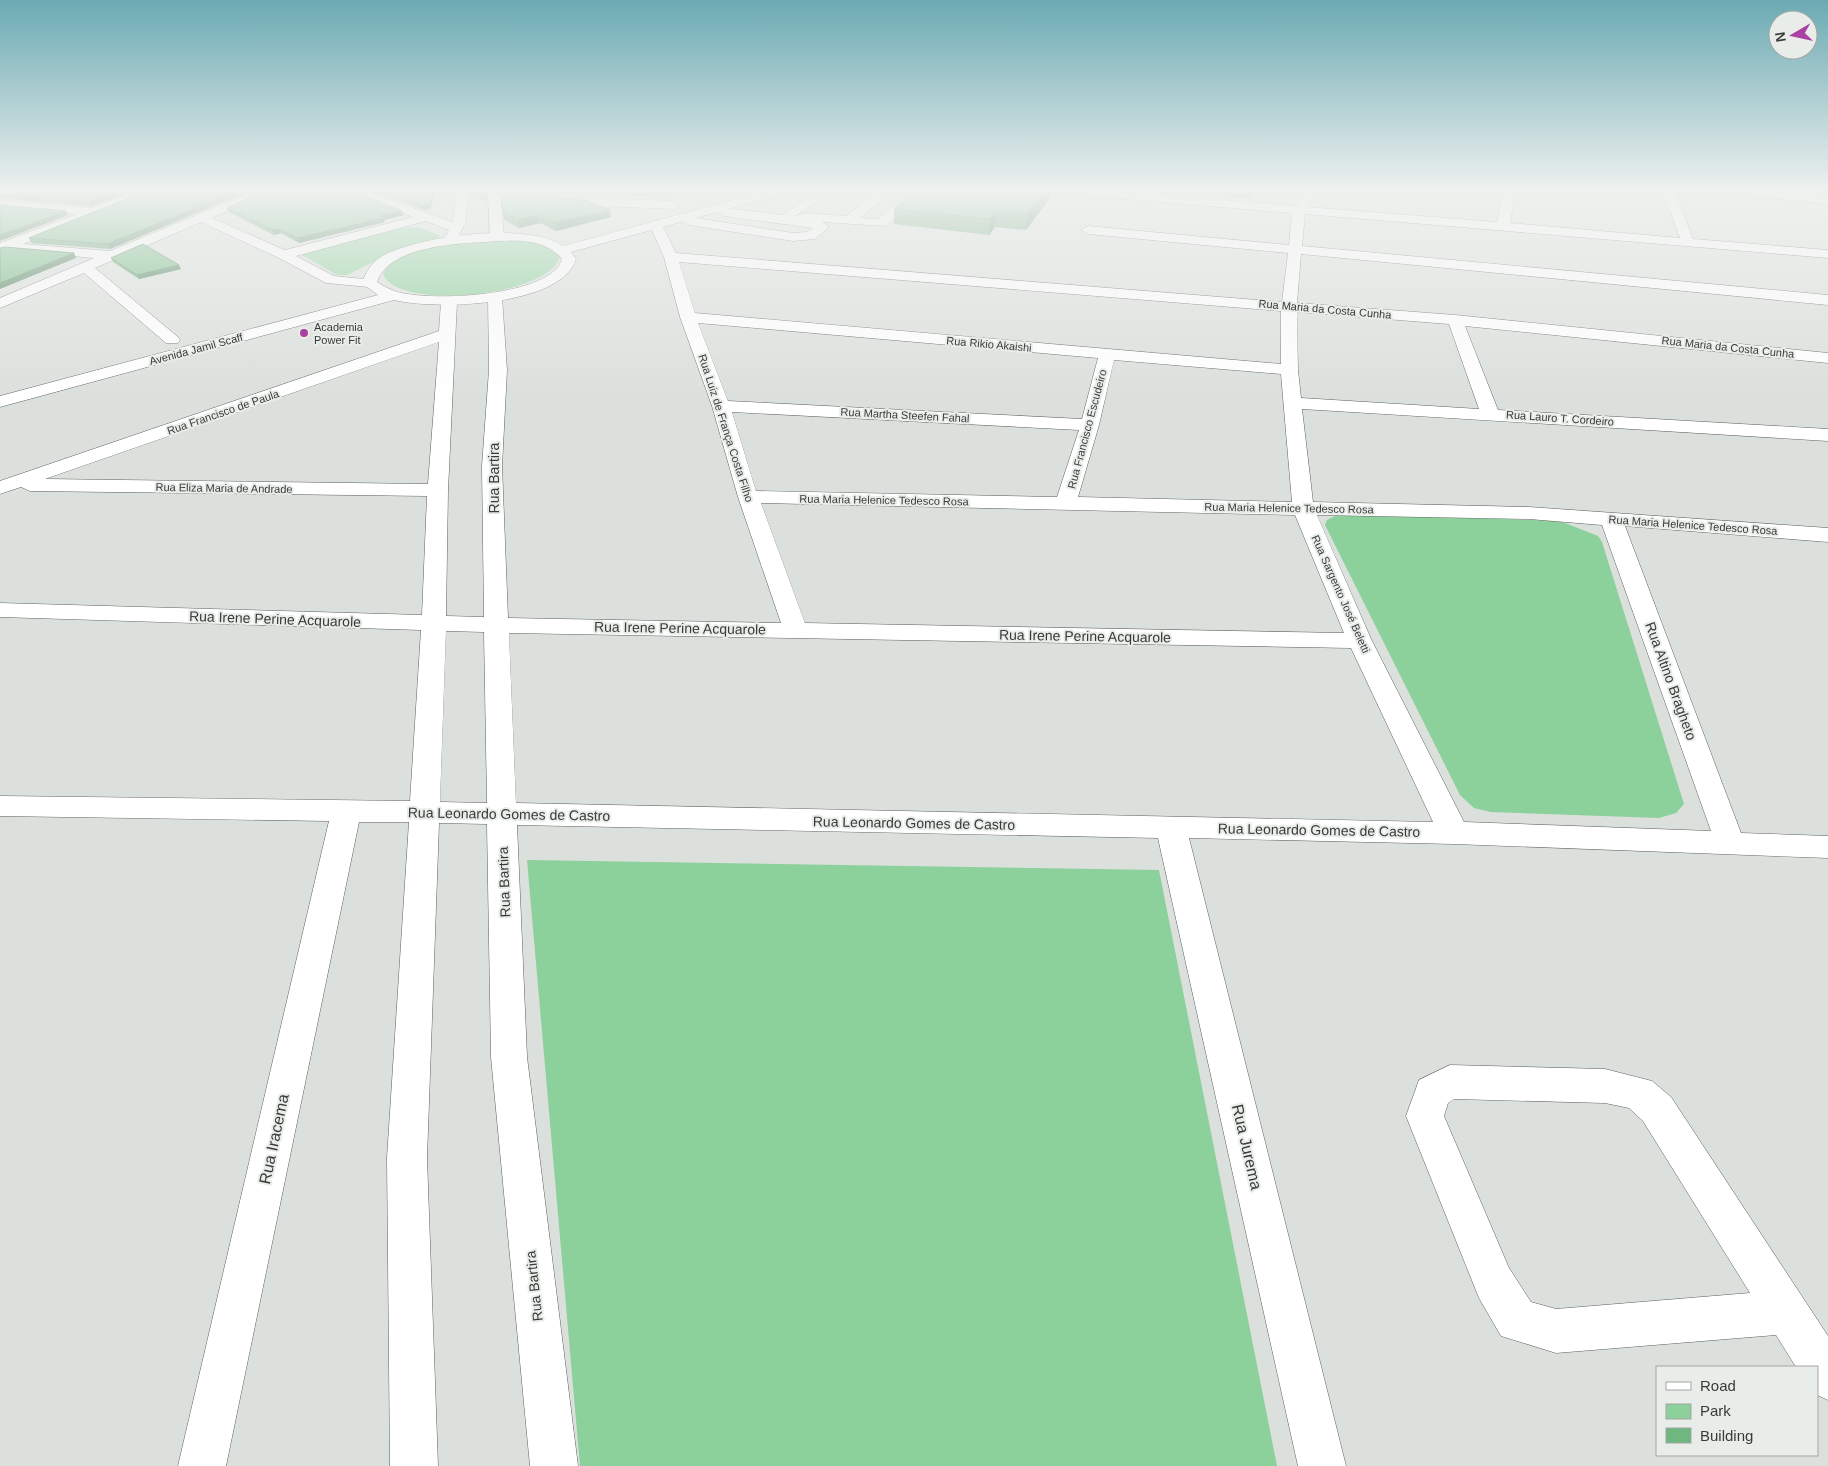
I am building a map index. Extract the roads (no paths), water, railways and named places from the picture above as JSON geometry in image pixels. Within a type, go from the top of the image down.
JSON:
[{"type":"street","points":[[0,303],[100,260]]},
{"type":"street","points":[[294,260],[332,280],[371,285],[392,296],[418,301],[449,302],[495,297],[526,289],[550,280],[565,269],[568,260]]},
{"type":"street","points":[[371,285],[369,277],[377,266],[386,260]]},
{"type":"street","name":"Rua Luiz de França Costa Filho","points":[[672,260],[688,317],[720,406],[748,497],[796,630]]},
{"type":"street","name":"Rua Maria da Costa Cunha","points":[[715,260],[1289,305],[1828,358]]},
{"type":"street","name":"Rua Sargento José Beletti","points":[[1295,260],[1289,305],[1289,370],[1303,508],[1360,641],[1454,833]]},
{"type":"street","points":[[1398,260],[1828,300]]},
{"type":"street","points":[[86,267],[172,340]]},
{"type":"street","name":"Avenida Jamil Scaff","points":[[0,386],[371,285]]},
{"type":"street","name":"Avenida Jamil Scaff","points":[[0,402],[392,296]]},
{"type":"street","name":"Rua Bartira","points":[[495,297],[498,370],[492,466],[509,1057],[554,1466]]},
{"type":"street","points":[[414,1466],[407,1158],[434,624],[438,490],[449,302]]},
{"type":"street","name":"Rua Rikio Akaishi","points":[[688,317],[1107,356],[1289,370]]},
{"type":"street","points":[[1455,320],[1490,414]]},
{"type":"street","name":"Rua Francisco de Paula","points":[[6,487],[446,334]]},
{"type":"street","name":"Rua Francisco Escudeiro","points":[[1066,503],[1090,424],[1107,356]]},
{"type":"street","name":"Rua Lauro T. Cordeiro","points":[[1292,403],[1828,435]]},
{"type":"street","name":"Rua Martha Steefen Fahal","points":[[720,406],[1090,424]]},
{"type":"street","name":"Rua Eliza Maria de Andrade","points":[[6,487],[438,490]]},
{"type":"street","name":"Rua Maria Helenice Tedesco Rosa","points":[[748,497],[1530,513],[1828,536]]},
{"type":"street","name":"Rua Altino Bragheto","points":[[1611,519],[1730,843]]},
{"type":"street","name":"Rua Irene Perine Acquarole","points":[[0,610],[434,624],[1360,641]]},
{"type":"street","name":"Rua Leonardo Gomes de Castro","points":[[3,812],[424,812],[1454,833],[1828,847]]},
{"type":"street","name":"Rua Iracema","points":[[202,1466],[346,812]]},
{"type":"street","name":"Rua Jurema","points":[[1172,828],[1322,1466]]},
{"type":"street","points":[[1787,1312],[1556,1331],[1517,1320],[1494,1283],[1425,1116],[1432,1092],[1450,1082],[1605,1086],[1640,1093],[1657,1110],[1787,1312],[1828,1376]]},
{"type":"place","name":"Academia Power Fit","points":[[304,333]]}]
